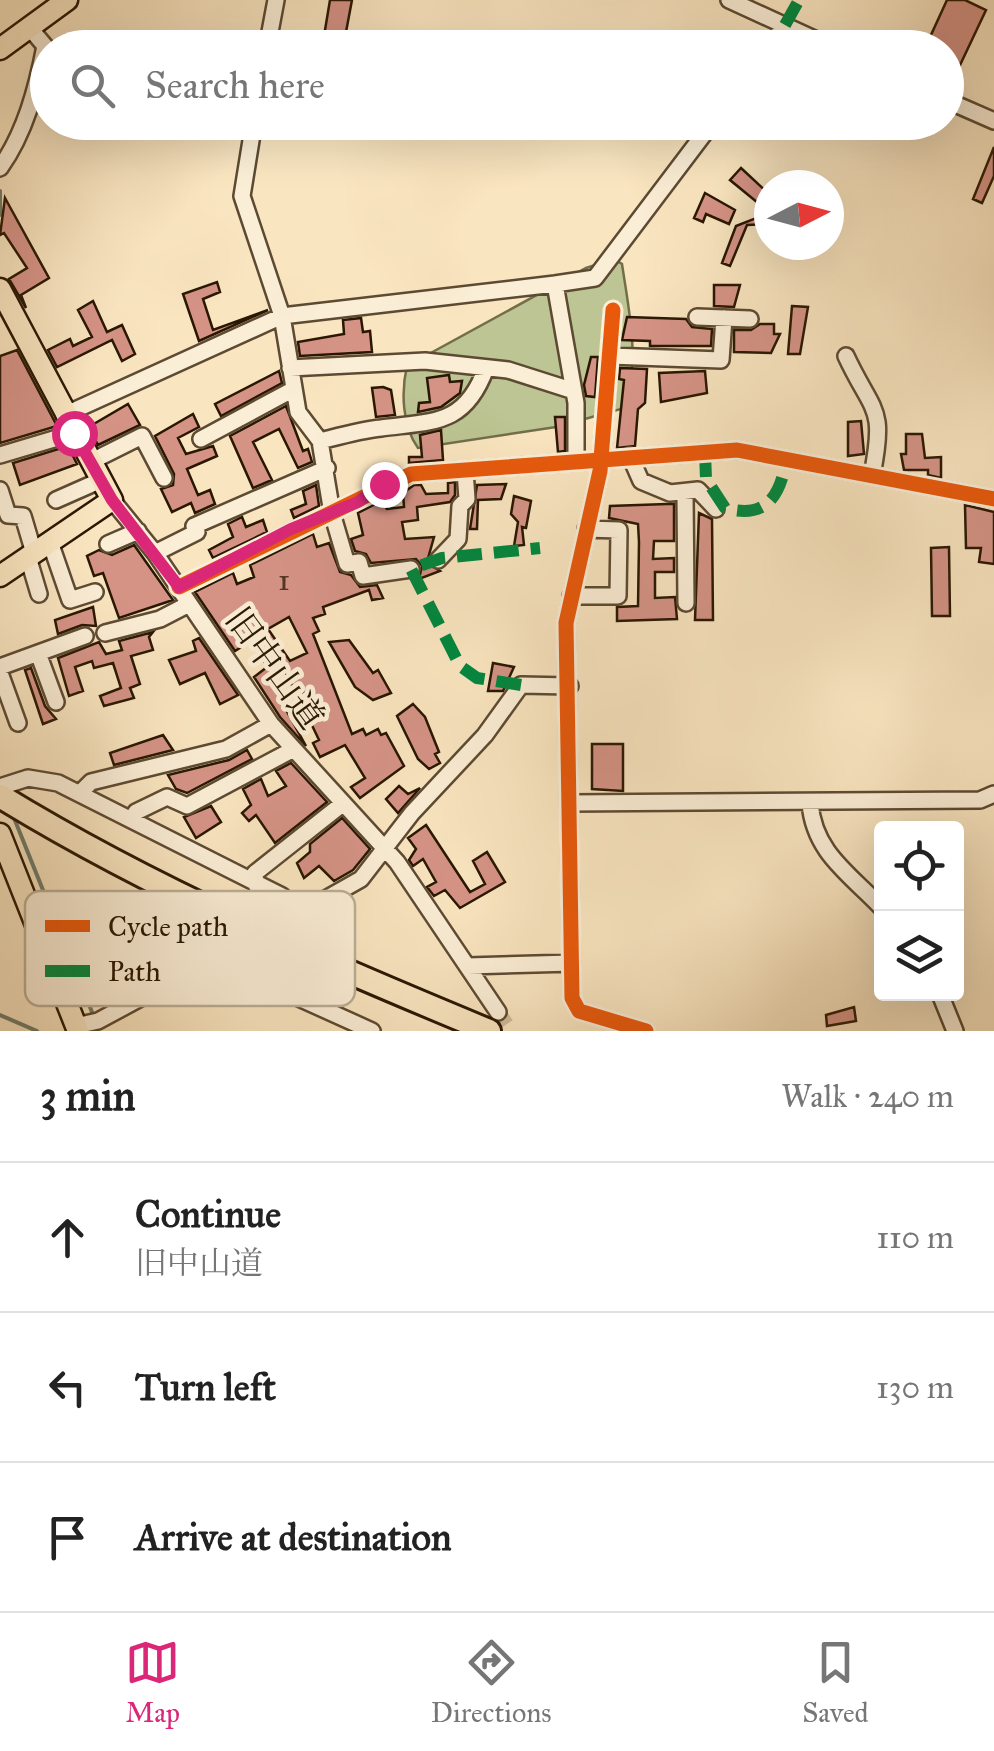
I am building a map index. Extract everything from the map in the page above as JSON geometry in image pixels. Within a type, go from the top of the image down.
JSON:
[{"type":"highway","points":[[10,802],[175,891]]},
{"type":"highway","points":[[355,976],[390,992],[494,1021]]},
{"type":"main road","points":[[0,49],[68,0]]},
{"type":"main road","name":"旧中山道","points":[[0,289],[112,500]]},
{"type":"main road","points":[[0,576],[112,500]]},
{"type":"main road","points":[[0,834],[26,891]]},
{"type":"street","points":[[271,30],[276,0]]},
{"type":"street","points":[[729,0],[797,30]]},
{"type":"street","points":[[36,22],[39,30]]},
{"type":"street","points":[[781,30],[785,24]]},
{"type":"street","points":[[0,168],[30,104]]},
{"type":"street","points":[[964,108],[994,121]]},
{"type":"street","points":[[251,140],[242,196],[282,316],[298,412],[320,441],[332,513],[347,564],[359,562],[363,576],[411,569]]},
{"type":"street","points":[[0,455],[282,316],[595,278],[699,140]]},
{"type":"street","points":[[556,284],[574,391],[576,460]]},
{"type":"street","points":[[614,310],[602,458],[566,623],[572,962],[576,1008],[646,1031]]},
{"type":"street","points":[[697,316],[750,319]]},
{"type":"street","points":[[610,356],[721,360],[724,318]]},
{"type":"street","points":[[846,356],[878,411],[880,432],[872,475]]},
{"type":"street","points":[[290,368],[425,361],[523,373],[554,388],[574,391]]},
{"type":"street","points":[[320,441],[384,427],[418,428],[449,415],[471,400],[486,368]]},
{"type":"street","points":[[201,440],[294,390]]},
{"type":"street","points":[[56,500],[142,436],[164,478]]},
{"type":"street","points":[[179,587],[399,477],[602,458],[758,451],[994,499]]},
{"type":"street","points":[[630,456],[642,481],[670,493],[698,490],[716,509]]},
{"type":"street","points":[[155,553],[197,532],[194,526],[327,468]]},
{"type":"street","points":[[438,560],[458,538],[460,506],[467,500],[465,471]]},
{"type":"street","points":[[0,490],[8,515],[23,516],[37,551],[70,600],[96,592]]},
{"type":"street","points":[[681,594],[684,493]]},
{"type":"street","name":"旧中山道","points":[[112,500],[155,553],[271,724],[386,850],[468,966],[494,1021]]},
{"type":"street","points":[[571,596],[618,596],[619,530],[586,529]]},
{"type":"street","points":[[108,544],[138,530]]},
{"type":"street","points":[[37,551],[39,594]]},
{"type":"street","points":[[106,633],[160,618],[190,604]]},
{"type":"street","points":[[18,724],[0,670],[85,636]]},
{"type":"street","points":[[38,653],[56,702]]},
{"type":"street","points":[[342,891],[386,850],[412,813],[486,735],[521,685],[570,686]]},
{"type":"street","points":[[80,794],[90,782],[226,748],[271,724]]},
{"type":"street","points":[[132,819],[136,812],[167,797],[187,806],[292,750]]},
{"type":"street","points":[[0,787],[42,778],[132,819],[268,891]]},
{"type":"street","points":[[572,804],[980,800],[994,794]]},
{"type":"street","points":[[810,803],[819,844],[849,880],[874,901]]},
{"type":"street","points":[[256,886],[254,873],[341,805]]},
{"type":"street","points":[[468,966],[572,962]]},
{"type":"street","points":[[943,1001],[956,1031]]},
{"type":"street","points":[[86,1025],[123,1006]]},
{"type":"street","points":[[317,1006],[372,1031]]},
{"type":"green space","points":[[614,259],[622,264],[633,357],[628,394],[621,409],[556,427],[418,448],[404,408],[407,366],[586,268]]},
{"type":"building","points":[[330,0],[352,0],[346,30],[325,30]]},
{"type":"building","points":[[947,0],[965,0],[986,10],[964,57],[964,30],[933,30]]},
{"type":"building","points":[[994,147],[994,176],[982,203],[973,199]]},
{"type":"building","points":[[741,168],[754,180],[754,200],[730,180]]},
{"type":"building","points":[[705,193],[735,210],[729,224],[706,214],[703,222],[694,218]]},
{"type":"building","points":[[5,198],[49,278],[21,295],[26,308],[9,279],[27,268],[4,233],[0,235]]},
{"type":"building","points":[[754,219],[754,225],[747,225],[730,266],[722,263],[736,226]]},
{"type":"building","points":[[217,282],[220,292],[203,299],[213,330],[268,310],[199,341],[183,294]]},
{"type":"building","points":[[714,285],[740,285],[734,307],[714,306]]},
{"type":"building","points":[[93,301],[107,332],[122,325],[135,354],[122,361],[112,340],[57,367],[48,350],[70,339],[73,346],[92,337],[78,310]]},
{"type":"building","points":[[792,306],[808,307],[800,354],[788,354]]},
{"type":"building","points":[[627,317],[686,319],[692,327],[712,329],[711,346],[650,346],[650,341],[622,340]]},
{"type":"building","points":[[361,318],[363,332],[370,331],[372,352],[300,356],[298,342],[344,334],[343,320]]},
{"type":"building","points":[[760,324],[774,324],[774,334],[780,334],[771,353],[734,352],[734,330],[751,330]]},
{"type":"building","points":[[17,350],[57,426],[0,443],[0,356]]},
{"type":"building","points":[[591,357],[598,357],[595,397],[586,396],[584,385]]},
{"type":"building","points":[[620,368],[647,369],[645,403],[638,409],[635,446],[617,448],[624,380],[619,379]]},
{"type":"building","points":[[279,371],[282,383],[221,416],[215,404]]},
{"type":"building","points":[[705,371],[707,393],[661,402],[659,373]]},
{"type":"building","points":[[449,375],[450,382],[462,381],[460,393],[441,407],[418,412],[419,403],[430,402],[427,378]]},
{"type":"building","points":[[372,388],[391,390],[395,415],[376,417]]},
{"type":"building","points":[[128,404],[140,425],[98,445],[85,420],[89,418],[92,425]]},
{"type":"building","points":[[286,406],[303,451],[308,449],[312,462],[298,468],[279,429],[253,442],[272,480],[253,488],[230,436]]},
{"type":"building","points":[[193,414],[199,427],[178,438],[186,454],[213,446],[217,456],[187,469],[198,495],[210,490],[215,504],[195,513],[191,503],[172,512],[161,489],[173,485],[174,474],[155,436]]},
{"type":"building","points":[[555,417],[565,417],[565,451],[558,452]]},
{"type":"building","points":[[861,421],[864,454],[848,456],[848,422]]},
{"type":"building","points":[[441,430],[443,460],[409,463],[409,457],[422,457],[420,435]]},
{"type":"building","points":[[906,434],[922,434],[925,458],[941,457],[941,478],[928,475],[928,470],[904,470],[901,454],[906,454]]},
{"type":"building","points":[[68,446],[77,464],[20,485],[13,463]]},
{"type":"building","points":[[455,482],[455,495],[450,502],[417,507],[418,520],[402,522],[405,539],[434,537],[427,562],[440,571],[419,579],[422,566],[416,559],[371,563],[366,554],[355,551],[351,539],[363,535],[358,513],[381,501],[387,509],[404,507],[403,493],[414,485],[421,485],[426,494],[448,493],[448,483]]},
{"type":"building","points":[[506,484],[501,499],[478,500],[477,529],[470,529],[477,485]]},
{"type":"building","points":[[316,485],[319,506],[294,518],[291,510],[306,504],[303,491]]},
{"type":"building","points":[[514,496],[531,501],[526,528],[522,527],[524,545],[514,546],[518,522],[511,514]]},
{"type":"building","points":[[674,504],[674,541],[654,541],[653,559],[674,558],[674,572],[655,572],[655,598],[675,597],[677,619],[617,621],[617,607],[638,606],[638,524],[609,518],[610,506]]},
{"type":"building","points":[[965,505],[994,512],[994,564],[979,562],[981,548],[966,548]]},
{"type":"building","points":[[699,513],[712,519],[713,620],[695,620]]},
{"type":"building","points":[[242,517],[246,527],[263,520],[267,532],[213,558],[209,550],[233,537],[228,524]]},
{"type":"building","points":[[313,534],[317,547],[329,543],[340,572],[351,575],[360,587],[377,585],[383,598],[372,600],[369,590],[323,607],[325,614],[313,618],[319,631],[313,634],[352,734],[363,729],[366,735],[378,729],[381,735],[386,733],[404,766],[360,798],[351,787],[365,778],[345,745],[320,757],[313,743],[319,740],[308,717],[315,714],[305,691],[297,695],[284,670],[269,679],[306,746],[280,717],[254,677],[267,667],[254,639],[235,651],[195,592],[233,573],[237,584],[254,577],[250,565]],"holes":[[[289,617],[307,653],[290,661],[268,629]]]},
{"type":"building","points":[[134,545],[173,600],[119,618],[103,573],[94,576],[87,556],[99,550],[112,555]]},
{"type":"building","points":[[949,547],[950,616],[932,616],[931,548]]},
{"type":"building","points":[[93,607],[96,626],[82,625],[58,634],[55,620]]},
{"type":"building","points":[[153,632],[149,637],[153,650],[131,656],[140,684],[130,688],[134,698],[104,706],[100,696],[121,688],[113,663],[94,668],[92,661],[75,667],[83,691],[69,696],[58,658],[99,642],[106,654],[122,650],[119,641]]},
{"type":"building","points":[[199,638],[238,695],[220,704],[205,673],[180,684],[169,660],[196,651],[193,641]]},
{"type":"building","points":[[349,640],[373,673],[378,670],[391,693],[373,700],[355,687],[329,642]]},
{"type":"building","points":[[493,663],[514,667],[503,691],[488,691]]},
{"type":"building","points":[[31,668],[45,706],[56,719],[43,724],[25,670]]},
{"type":"building","points":[[413,704],[425,717],[439,752],[435,754],[440,763],[429,769],[418,759],[397,716]]},
{"type":"building","points":[[163,735],[173,750],[114,765],[110,753]]},
{"type":"building","points":[[592,744],[623,744],[623,791],[592,789]]},
{"type":"building","points":[[247,750],[252,759],[187,793],[176,789],[168,775],[229,760]]},
{"type":"building","points":[[291,763],[327,802],[275,843],[256,815],[249,821],[242,813],[251,805],[243,789],[261,779],[268,796],[286,786],[276,771]]},
{"type":"building","points":[[399,786],[408,794],[420,788],[398,813],[386,799]]},
{"type":"building","points":[[211,806],[221,822],[196,838],[184,817]]},
{"type":"building","points":[[342,818],[370,849],[353,870],[334,881],[319,866],[304,878],[297,863],[310,852],[310,844]]},
{"type":"building","points":[[426,825],[470,892],[485,884],[473,861],[487,852],[505,882],[460,908],[445,890],[434,896],[427,887],[436,882],[423,859],[413,866],[409,860],[416,849],[408,838]]},
{"type":"building","points":[[854,1007],[856,1021],[827,1026],[826,1015]]},
{"type":"waterway","points":[[0,191],[0,215]]},
{"type":"waterway","points":[[12,813],[43,891]]},
{"type":"waterway","points":[[90,1006],[94,1017]]},
{"type":"waterway","points":[[0,1015],[37,1031]]},
{"type":"tunnel","points":[[498,1012],[511,1031]]},
{"type":"marked path","points":[[785,25],[799,0]]},
{"type":"marked path","points":[[705,452],[706,479],[725,508],[740,511],[762,507],[770,501],[781,482],[787,456]]},
{"type":"marked path","points":[[521,685],[477,678],[460,666],[411,569],[442,558],[540,548]]},
{"type":"cycle path","points":[[613,310],[600,471],[566,623],[572,998],[579,1011],[646,1031]]},
{"type":"cycle path","points":[[179,587],[411,474],[737,450],[994,499]]},
{"type":"route","points":[[74,433],[99,481],[179,587],[291,529],[371,496],[384,484]]}]
